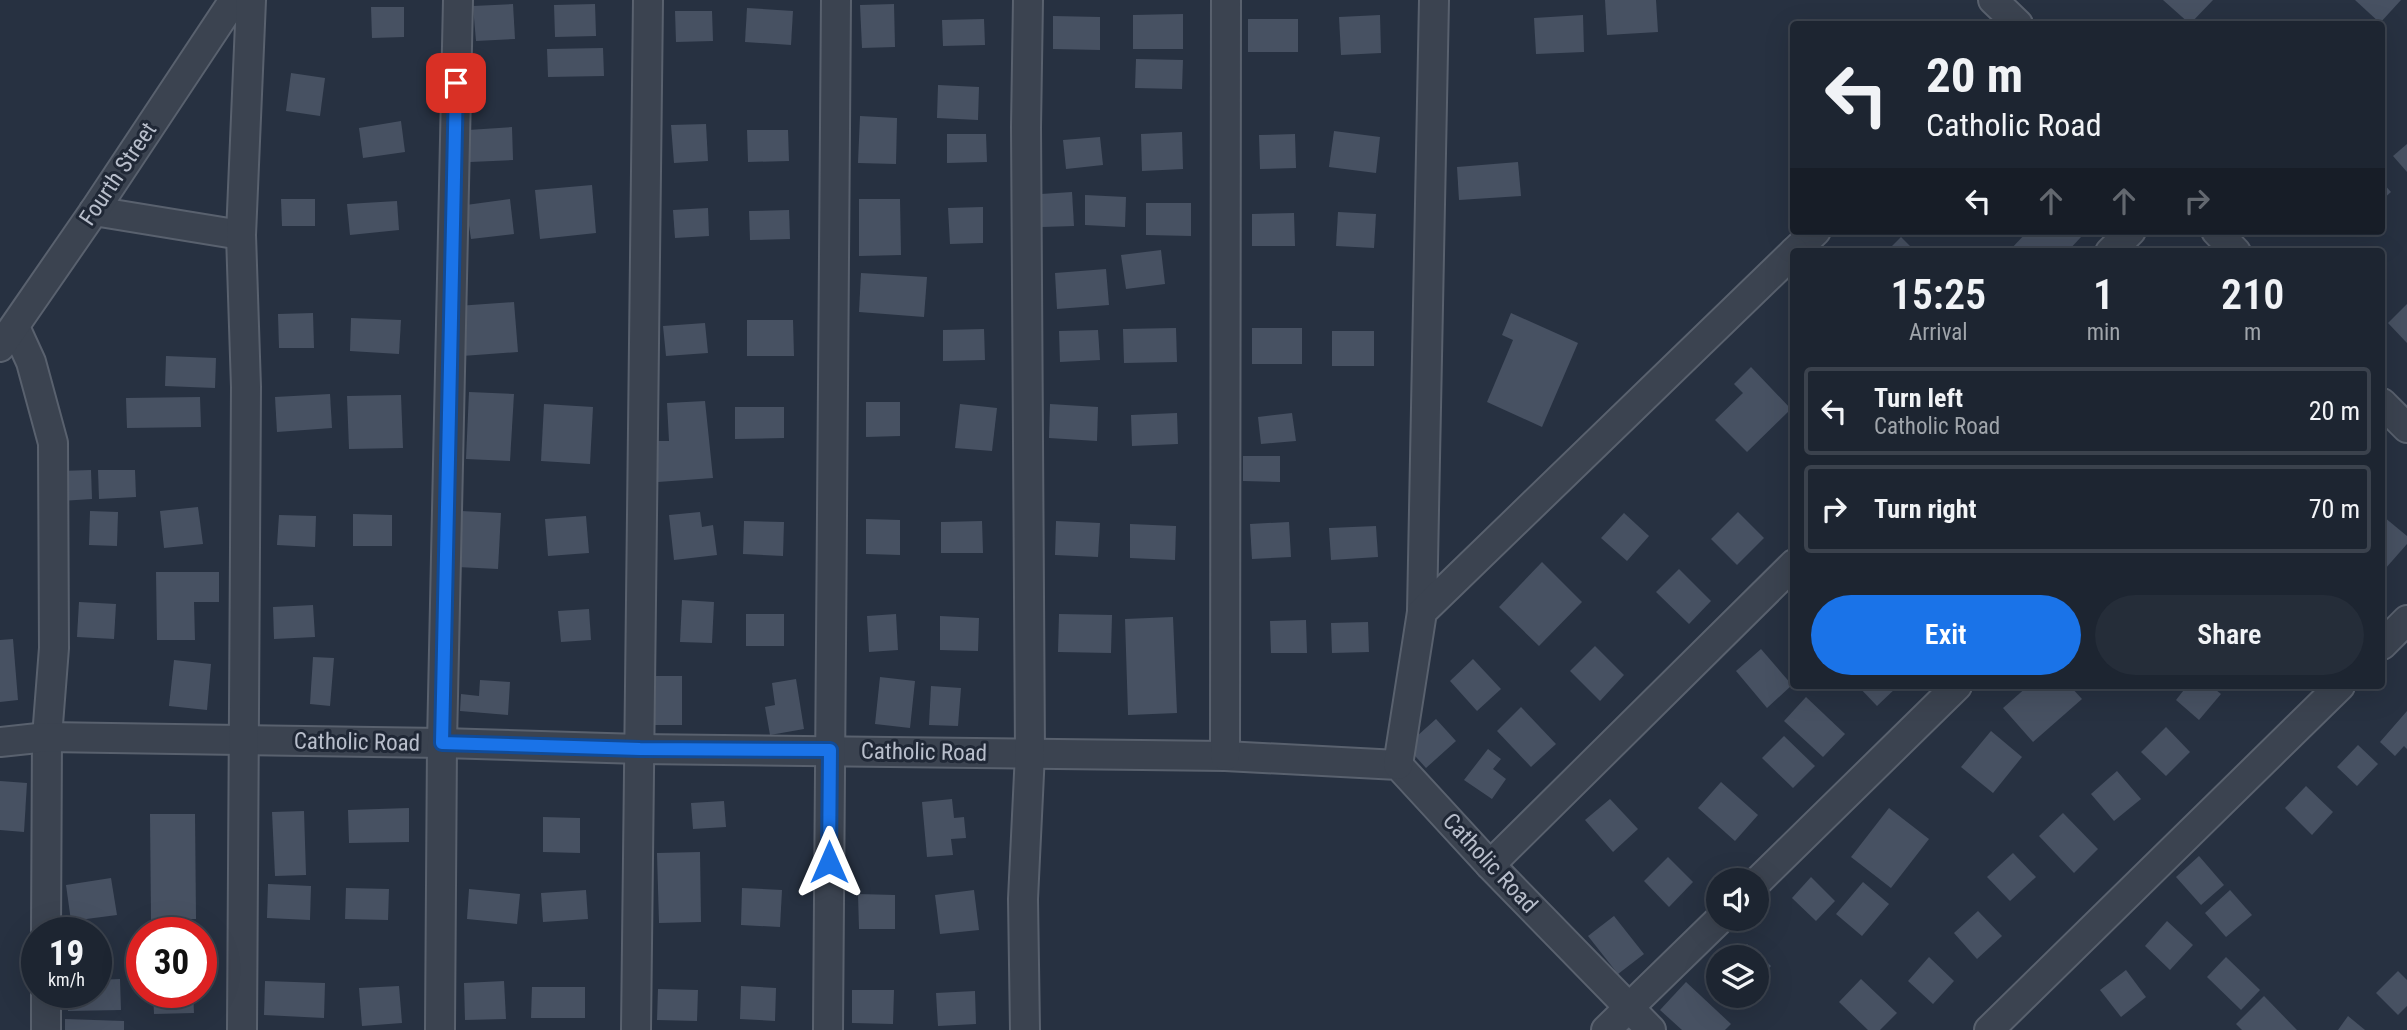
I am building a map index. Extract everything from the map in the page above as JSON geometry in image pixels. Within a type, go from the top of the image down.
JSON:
[{"type":"street","name":"Fourth Street","points":[[7,337],[234,0]]},
{"type":"street","points":[[242,1030],[246,387],[241,236],[251,0]]},
{"type":"street","points":[[440,1030],[442,743],[458,0]]},
{"type":"street","points":[[636,1030],[648,0]]},
{"type":"street","points":[[828,1030],[836,0]]},
{"type":"street","points":[[1024,1030],[1023,899],[1030,753],[1026,127],[1028,0]]},
{"type":"street","points":[[1225,756],[1226,0]]},
{"type":"street","points":[[1398,765],[1422,612],[1434,0]]},
{"type":"street","points":[[1993,0],[2015,21]]},
{"type":"street","points":[[94,211],[241,236]]},
{"type":"street","points":[[1798,248],[1812,235]]},
{"type":"street","points":[[2114,248],[2127,235]]},
{"type":"street","points":[[2220,235],[2232,248]]},
{"type":"street","points":[[1422,612],[1790,256]]},
{"type":"street","points":[[7,337],[31,362],[53,443],[54,648],[47,737],[46,917]]},
{"type":"street","points":[[2385,406],[2407,428]]},
{"type":"street","points":[[1490,865],[1790,568]]},
{"type":"street","points":[[2385,642],[2407,620]]},
{"type":"street","points":[[1769,870],[1954,689]]},
{"type":"street","points":[[1989,1030],[2337,689]]},
{"type":"street","name":"Catholic Road","points":[[0,742],[47,737],[442,743],[640,749],[1225,756],[1398,765],[1490,865],[1651,1030]]},
{"type":"street","points":[[1606,1030],[1708,931]]},
{"type":"street","points":[[46,1008],[46,1030]]},
{"type":"building","points":[[1605,0],[1656,0],[1658,32],[1607,35]]},
{"type":"building","points":[[2163,0],[2213,0],[2193,21],[2187,21]]},
{"type":"building","points":[[2355,0],[2401,0],[2382,21],[2378,21]]},
{"type":"building","points":[[513,4],[515,39],[476,41],[473,6]]},
{"type":"building","points":[[595,4],[596,36],[555,37],[554,5]]},
{"type":"building","points":[[894,4],[895,47],[862,48],[860,5]]},
{"type":"building","points":[[371,7],[404,7],[404,37],[372,38]]},
{"type":"building","points":[[747,8],[793,11],[791,45],[745,42]]},
{"type":"building","points":[[675,11],[712,11],[713,41],[676,42]]},
{"type":"building","points":[[1183,14],[1183,49],[1133,49],[1133,15]]},
{"type":"building","points":[[1380,15],[1381,53],[1341,55],[1339,17]]},
{"type":"building","points":[[1583,15],[1584,52],[1536,54],[1534,18]]},
{"type":"building","points":[[1053,16],[1100,17],[1100,50],[1053,49]]},
{"type":"building","points":[[984,19],[985,45],[943,46],[942,20]]},
{"type":"building","points":[[1248,19],[1298,19],[1298,52],[1248,52]]},
{"type":"building","points":[[603,48],[604,76],[548,77],[547,49]]},
{"type":"building","points":[[1136,59],[1183,60],[1182,89],[1135,88]]},
{"type":"building","points":[[291,73],[325,78],[320,116],[286,111]]},
{"type":"building","points":[[938,85],[979,87],[978,120],[937,118]]},
{"type":"building","points":[[860,116],[897,118],[896,164],[858,163]]},
{"type":"building","points":[[401,121],[405,152],[363,158],[359,128]]},
{"type":"building","points":[[706,124],[708,161],[674,163],[671,125]]},
{"type":"building","points":[[512,127],[513,160],[470,162],[468,130]]},
{"type":"building","points":[[747,130],[788,130],[789,161],[748,162]]},
{"type":"building","points":[[1334,131],[1380,137],[1376,173],[1329,167]]},
{"type":"building","points":[[1182,132],[1183,169],[1142,171],[1141,134]]},
{"type":"building","points":[[947,134],[986,134],[987,162],[947,163]]},
{"type":"building","points":[[1295,134],[1296,168],[1260,169],[1259,135]]},
{"type":"building","points":[[1100,137],[1103,165],[1066,169],[1063,140]]},
{"type":"building","points":[[2407,144],[2407,172],[2393,156]]},
{"type":"building","points":[[1518,162],[1521,196],[1459,200],[1457,167]]},
{"type":"building","points":[[592,185],[596,233],[540,239],[535,190]]},
{"type":"building","points":[[2385,185],[2391,192],[2385,197]]},
{"type":"building","points":[[1072,192],[1074,226],[1042,227],[1041,194]]},
{"type":"building","points":[[1085,195],[1126,197],[1125,227],[1085,225]]},
{"type":"building","points":[[281,199],[315,199],[315,226],[282,226]]},
{"type":"building","points":[[510,199],[514,234],[471,239],[466,205]]},
{"type":"building","points":[[859,199],[900,199],[901,255],[859,256]]},
{"type":"building","points":[[397,201],[399,230],[350,235],[347,204]]},
{"type":"building","points":[[1146,203],[1191,203],[1191,236],[1146,235]]},
{"type":"building","points":[[983,207],[983,243],[950,244],[948,208]]},
{"type":"building","points":[[708,208],[709,236],[675,238],[673,210]]},
{"type":"building","points":[[789,210],[790,239],[750,240],[749,211]]},
{"type":"building","points":[[1338,212],[1376,214],[1374,248],[1336,246]]},
{"type":"building","points":[[1294,213],[1295,246],[1252,246],[1252,214]]},
{"type":"building","points":[[2024,235],[2082,236],[2071,248],[2012,248]]},
{"type":"building","points":[[1901,237],[1912,248],[1890,248]]},
{"type":"building","points":[[1161,250],[1165,284],[1126,289],[1121,255]]},
{"type":"building","points":[[1106,269],[1109,305],[1057,309],[1055,273]]},
{"type":"building","points":[[861,273],[927,277],[924,317],[859,312]]},
{"type":"building","points":[[514,302],[518,352],[462,356],[457,306]]},
{"type":"building","points":[[2407,304],[2407,343],[2388,323]]},
{"type":"building","points":[[313,313],[314,348],[279,348],[278,314]]},
{"type":"building","points":[[1511,313],[1578,343],[1542,427],[1487,402],[1513,340],[1502,335]]},
{"type":"building","points":[[351,318],[401,320],[399,354],[350,351]]},
{"type":"building","points":[[747,320],[793,320],[794,356],[747,356]]},
{"type":"building","points":[[705,323],[708,353],[666,356],[663,326]]},
{"type":"building","points":[[1176,328],[1177,362],[1124,363],[1123,329]]},
{"type":"building","points":[[1252,328],[1302,328],[1302,364],[1252,364]]},
{"type":"building","points":[[984,329],[985,360],[943,361],[943,330]]},
{"type":"building","points":[[1098,330],[1100,360],[1060,362],[1059,331]]},
{"type":"building","points":[[1332,331],[1374,331],[1374,366],[1332,366]]},
{"type":"building","points":[[166,356],[216,358],[215,388],[165,386]]},
{"type":"building","points":[[1751,367],[1790,408],[1747,452],[1715,420],[1743,393],[1734,384]]},
{"type":"building","points":[[469,392],[514,394],[510,461],[466,459]]},
{"type":"building","points":[[330,394],[332,428],[277,432],[275,397]]},
{"type":"building","points":[[401,395],[403,448],[349,449],[347,396]]},
{"type":"building","points":[[200,397],[201,427],[127,428],[126,398]]},
{"type":"building","points":[[705,401],[713,478],[658,482],[656,441],[669,441],[667,403]]},
{"type":"building","points":[[866,402],[900,402],[900,436],[866,437]]},
{"type":"building","points":[[544,404],[593,407],[590,464],[541,461]]},
{"type":"building","points":[[960,404],[997,408],[992,451],[955,448]]},
{"type":"building","points":[[1050,404],[1098,407],[1097,441],[1049,438]]},
{"type":"building","points":[[735,407],[784,407],[784,438],[735,439]]},
{"type":"building","points":[[1177,413],[1178,444],[1132,446],[1131,415]]},
{"type":"building","points":[[1292,413],[1296,441],[1261,444],[1258,417]]},
{"type":"building","points":[[1243,456],[1280,456],[1280,482],[1243,481]]},
{"type":"building","points":[[91,470],[92,499],[61,501],[60,471]]},
{"type":"building","points":[[98,470],[135,470],[136,497],[99,499]]},
{"type":"building","points":[[198,507],[203,544],[164,548],[160,511]]},
{"type":"building","points":[[90,511],[118,512],[117,546],[89,545]]},
{"type":"building","points":[[461,511],[501,513],[498,569],[457,567]]},
{"type":"building","points":[[700,512],[702,527],[713,525],[717,555],[674,560],[669,515]]},
{"type":"building","points":[[1738,512],[1764,538],[1737,565],[1711,539]]},
{"type":"building","points":[[1624,513],[1649,536],[1627,561],[1601,538]]},
{"type":"building","points":[[353,514],[392,515],[392,546],[353,546]]},
{"type":"building","points":[[279,515],[316,516],[315,547],[277,545]]},
{"type":"building","points":[[586,516],[589,553],[548,556],[545,519]]},
{"type":"building","points":[[2385,518],[2407,536],[2407,544],[2385,569]]},
{"type":"building","points":[[866,519],[900,520],[900,555],[866,554]]},
{"type":"building","points":[[744,521],[784,522],[783,556],[743,554]]},
{"type":"building","points":[[982,521],[983,553],[941,553],[941,522]]},
{"type":"building","points":[[1056,521],[1100,523],[1098,557],[1055,555]]},
{"type":"building","points":[[1289,522],[1291,557],[1252,559],[1250,524]]},
{"type":"building","points":[[1130,524],[1176,526],[1175,560],[1130,558]]},
{"type":"building","points":[[1376,526],[1378,557],[1331,560],[1329,528]]},
{"type":"building","points":[[1542,562],[1582,602],[1539,646],[1499,607]]},
{"type":"building","points":[[1679,569],[1711,601],[1689,624],[1656,592]]},
{"type":"building","points":[[156,572],[219,572],[219,602],[194,602],[195,640],[157,640]]},
{"type":"building","points":[[682,600],[714,602],[712,643],[680,642]]},
{"type":"building","points":[[79,602],[116,604],[114,639],[77,637]]},
{"type":"building","points":[[313,605],[315,637],[274,639],[273,607]]},
{"type":"building","points":[[589,609],[591,640],[561,642],[558,611]]},
{"type":"building","points":[[746,614],[784,614],[784,646],[746,646]]},
{"type":"building","points":[[896,614],[898,650],[869,652],[867,616]]},
{"type":"building","points":[[1059,614],[1112,615],[1111,653],[1058,652]]},
{"type":"building","points":[[940,616],[979,618],[978,651],[940,650]]},
{"type":"building","points":[[1173,617],[1177,713],[1128,715],[1125,619]]},
{"type":"building","points":[[1306,620],[1307,653],[1271,653],[1270,621]]},
{"type":"building","points":[[1368,622],[1369,652],[1332,653],[1331,623]]},
{"type":"building","points":[[13,639],[18,700],[0,702],[0,640]]},
{"type":"building","points":[[1595,646],[1624,675],[1600,701],[1570,671]]},
{"type":"building","points":[[1761,649],[1790,683],[1790,687],[1767,708],[1736,671]]},
{"type":"building","points":[[313,657],[334,658],[330,706],[310,704]]},
{"type":"building","points":[[1473,659],[1501,689],[1477,711],[1450,681]]},
{"type":"building","points":[[174,660],[211,664],[207,710],[169,706]]},
{"type":"building","points":[[647,676],[682,676],[682,725],[647,725]]},
{"type":"building","points":[[880,677],[915,681],[910,728],[875,724]]},
{"type":"building","points":[[796,679],[804,729],[770,735],[765,707],[775,705],[772,683]]},
{"type":"building","points":[[480,680],[510,682],[508,715],[460,711],[461,694],[479,696]]},
{"type":"building","points":[[931,686],[961,688],[958,726],[929,725]]},
{"type":"building","points":[[1861,689],[1895,689],[1877,706]]},
{"type":"building","points":[[2025,689],[2073,689],[2082,699],[2033,742],[2003,708]]},
{"type":"building","points":[[2185,689],[2215,689],[2221,694],[2199,720],[2176,700]]},
{"type":"building","points":[[1806,697],[1845,734],[1823,757],[1784,721]]},
{"type":"building","points":[[1521,707],[1556,744],[1531,767],[1497,731]]},
{"type":"building","points":[[2407,711],[2407,749],[2404,746],[2395,756],[2380,742]]},
{"type":"building","points":[[1436,719],[1456,741],[1426,768],[1406,746]]},
{"type":"building","points":[[2166,727],[2190,752],[2166,776],[2141,752]]},
{"type":"building","points":[[1991,731],[2022,757],[1993,793],[1961,767]]},
{"type":"building","points":[[1784,736],[1815,766],[1793,788],[1762,758]]},
{"type":"building","points":[[2358,745],[2378,764],[2357,786],[2337,767]]},
{"type":"building","points":[[1488,749],[1501,759],[1493,769],[1506,779],[1492,799],[1464,780]]},
{"type":"building","points":[[2117,771],[2141,799],[2114,821],[2091,794]]},
{"type":"building","points":[[0,781],[27,783],[24,832],[0,830]]},
{"type":"building","points":[[1721,782],[1758,815],[1735,841],[1698,808]]},
{"type":"building","points":[[2306,786],[2333,812],[2312,835],[2285,808]]},
{"type":"building","points":[[952,799],[954,818],[964,817],[966,838],[951,839],[953,855],[927,857],[922,802]]},
{"type":"building","points":[[1610,799],[1638,829],[1613,852],[1585,820]]},
{"type":"building","points":[[724,801],[726,827],[693,829],[691,803]]},
{"type":"building","points":[[409,808],[409,842],[349,843],[348,810]]},
{"type":"building","points":[[1889,808],[1929,839],[1891,888],[1851,857]]},
{"type":"building","points":[[304,811],[306,875],[275,876],[272,812]]},
{"type":"building","points":[[2063,813],[2098,849],[2074,873],[2039,836]]},
{"type":"building","points":[[150,814],[195,814],[196,917],[151,917]]},
{"type":"building","points":[[543,817],[580,818],[580,853],[543,852]]},
{"type":"building","points":[[700,852],[701,922],[659,923],[657,853]]},
{"type":"building","points":[[2013,853],[2036,877],[2010,901],[1987,877]]},
{"type":"building","points":[[2199,856],[2224,885],[2201,905],[2176,877]]},
{"type":"building","points":[[1668,857],[1693,882],[1669,907],[1644,881]]},
{"type":"building","points":[[1811,877],[1835,901],[1816,921],[1792,898]]},
{"type":"building","points":[[111,878],[117,915],[70,917],[66,885]]},
{"type":"building","points":[[1863,882],[1889,904],[1862,936],[1836,914]]},
{"type":"building","points":[[268,884],[311,886],[310,920],[267,918]]},
{"type":"building","points":[[346,888],[389,889],[388,920],[345,919]]},
{"type":"building","points":[[742,888],[782,890],[780,927],[741,925]]},
{"type":"building","points":[[469,889],[520,894],[517,924],[467,919]]},
{"type":"building","points":[[586,890],[588,919],[543,922],[541,893]]},
{"type":"building","points":[[974,890],[979,930],[940,934],[935,895]]},
{"type":"building","points":[[2230,890],[2252,915],[2226,937],[2205,913]]},
{"type":"building","points":[[858,894],[895,895],[895,929],[859,929]]},
{"type":"building","points":[[1978,911],[2002,936],[1977,959],[1954,933]]},
{"type":"building","points":[[1614,916],[1644,954],[1618,974],[1588,936]]},
{"type":"building","points":[[2167,921],[2193,945],[2170,970],[2145,946]]},
{"type":"building","points":[[1929,957],[1954,981],[1933,1004],[1908,981]]},
{"type":"building","points":[[2226,957],[2260,990],[2241,1010],[2207,977]]},
{"type":"building","points":[[2126,970],[2146,997],[2121,1017],[2100,990]]},
{"type":"building","points":[[2398,971],[2407,980],[2407,1006],[2398,1015],[2376,993]]},
{"type":"building","points":[[112,979],[120,979],[121,1010],[68,1011],[68,1008],[112,1008]]},
{"type":"building","points":[[1861,979],[1897,1013],[1880,1030],[1868,1030],[1839,1002]]},
{"type":"building","points":[[265,981],[325,983],[324,1018],[264,1015]]},
{"type":"building","points":[[504,981],[506,1019],[465,1020],[464,983]]},
{"type":"building","points":[[1686,982],[1706,1001],[1706,1008],[1714,1008],[1731,1024],[1725,1030],[1682,1030],[1660,1010]]},
{"type":"building","points":[[399,986],[402,1023],[362,1026],[359,988]]},
{"type":"building","points":[[741,986],[776,988],[775,1021],[740,1019]]},
{"type":"building","points":[[532,987],[585,987],[585,1018],[531,1018]]},
{"type":"building","points":[[658,989],[698,990],[697,1021],[657,1020]]},
{"type":"building","points":[[852,990],[894,990],[893,1024],[852,1023]]},
{"type":"building","points":[[975,991],[976,1024],[938,1026],[936,993]]},
{"type":"building","points":[[2264,996],[2297,1030],[2242,1030],[2236,1024]]},
{"type":"building","points":[[154,1008],[194,1008],[194,1013],[154,1014]]},
{"type":"building","points":[[2348,1016],[2365,1030],[2338,1030]]},
{"type":"building","points":[[65,1019],[124,1021],[124,1030],[65,1030]]},
{"type":"route","points":[[456,83],[442,743],[640,749],[830,750],[829,862]]}]
